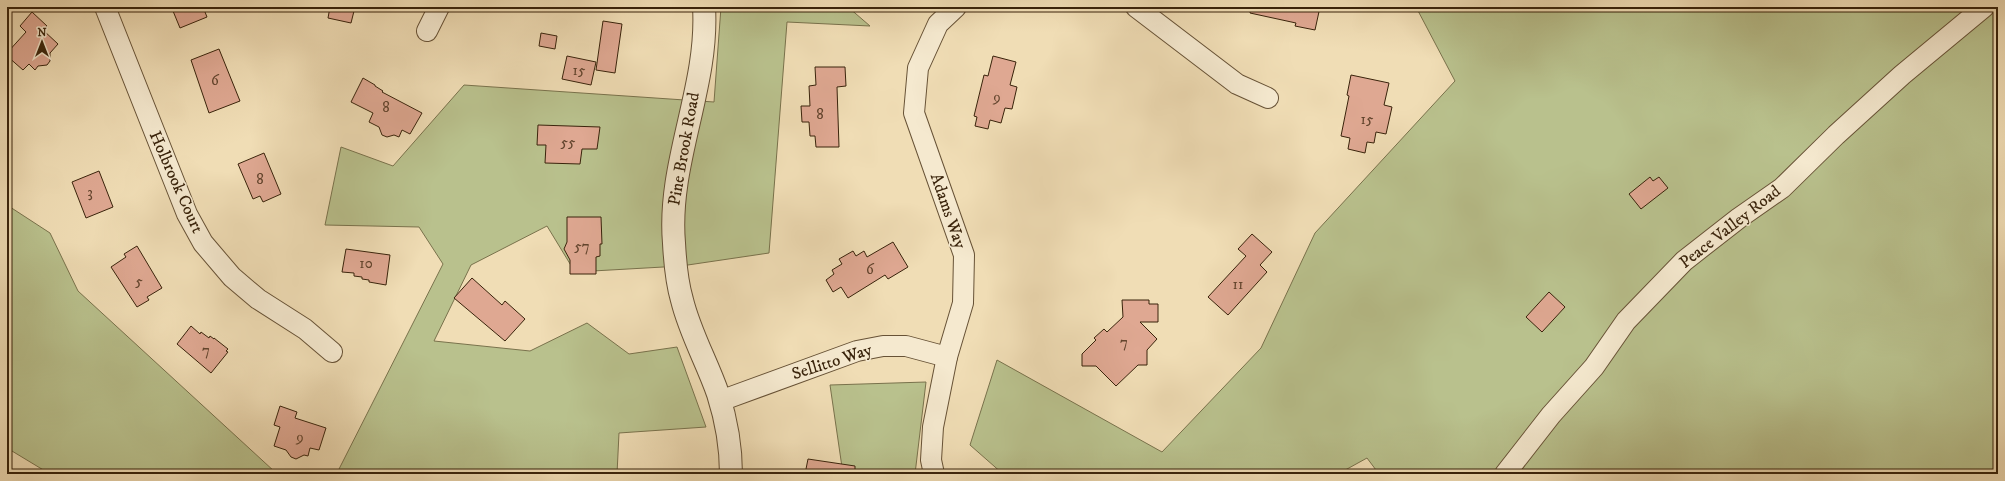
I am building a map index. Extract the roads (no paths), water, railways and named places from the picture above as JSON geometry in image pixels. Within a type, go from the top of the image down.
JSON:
[{"type":"street","name":"Holbrook Court","points":[[105,7],[187,214],[204,243],[232,278],[258,299],[305,329],[332,352]]},
{"type":"street","points":[[427,31],[439,7]]},
{"type":"street","name":"Pine Brook Road","points":[[704,7],[702,52],[676,176],[673,210],[674,244],[682,300],[720,401],[726,426],[731,459],[731,474]]},
{"type":"street","name":"Adams Way","points":[[934,474],[931,460],[933,427],[947,357],[963,302],[964,255],[914,113],[918,68],[938,24],[956,7]]},
{"type":"street","points":[[1136,7],[1237,84],[1268,98]]},
{"type":"street","name":"Peace Valley Road","points":[[1505,474],[1551,415],[1594,367],[1626,321],[1684,261],[1739,218],[1782,188],[1836,135],[1902,75],[1984,7]]},
{"type":"street","name":"Sellitto Way","points":[[720,401],[856,351],[883,346],[906,346],[947,357]]}]
